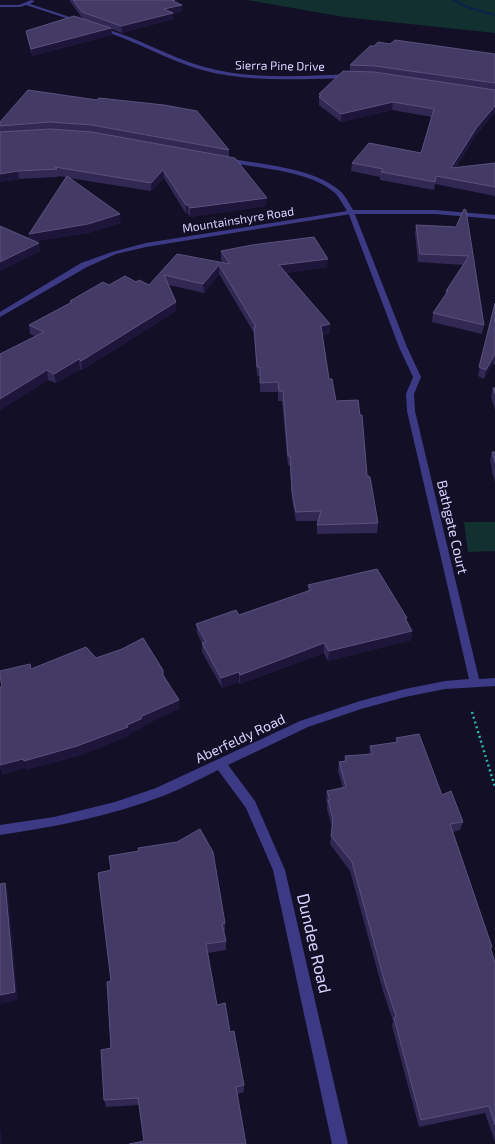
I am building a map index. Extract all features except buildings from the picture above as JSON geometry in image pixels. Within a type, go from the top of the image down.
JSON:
[{"type":"street","points":[[0,6],[27,4],[35,0]]},
{"type":"street","points":[[27,4],[84,23]]},
{"type":"street","name":"Sierra Pine Drive","points":[[91,25],[137,41],[184,62],[224,73],[265,77],[356,75]]},
{"type":"street","points":[[217,158],[314,178],[334,189],[351,212]]},
{"type":"street","name":"Mountainshyre Road","points":[[0,315],[84,265],[114,253],[146,245],[351,212],[435,212],[495,217]]},
{"type":"street","name":"Bathgate Court","points":[[351,212],[403,347],[417,377],[410,394],[411,411],[475,683]]},
{"type":"street","name":"Aberfeldy Road","points":[[0,830],[54,822],[115,807],[160,792],[304,724],[360,704],[445,685],[495,682]]},
{"type":"street","name":"Dundee Road","points":[[220,764],[250,805],[279,870],[340,1144]]},
{"type":"path","points":[[472,712],[495,787]]},
{"type":"green space","points":[[247,0],[495,0],[495,33],[344,17]]},
{"type":"green space","points":[[464,522],[495,522],[495,551],[468,552]]},
{"type":"waterway","points":[[453,0],[467,7],[495,15]]}]
